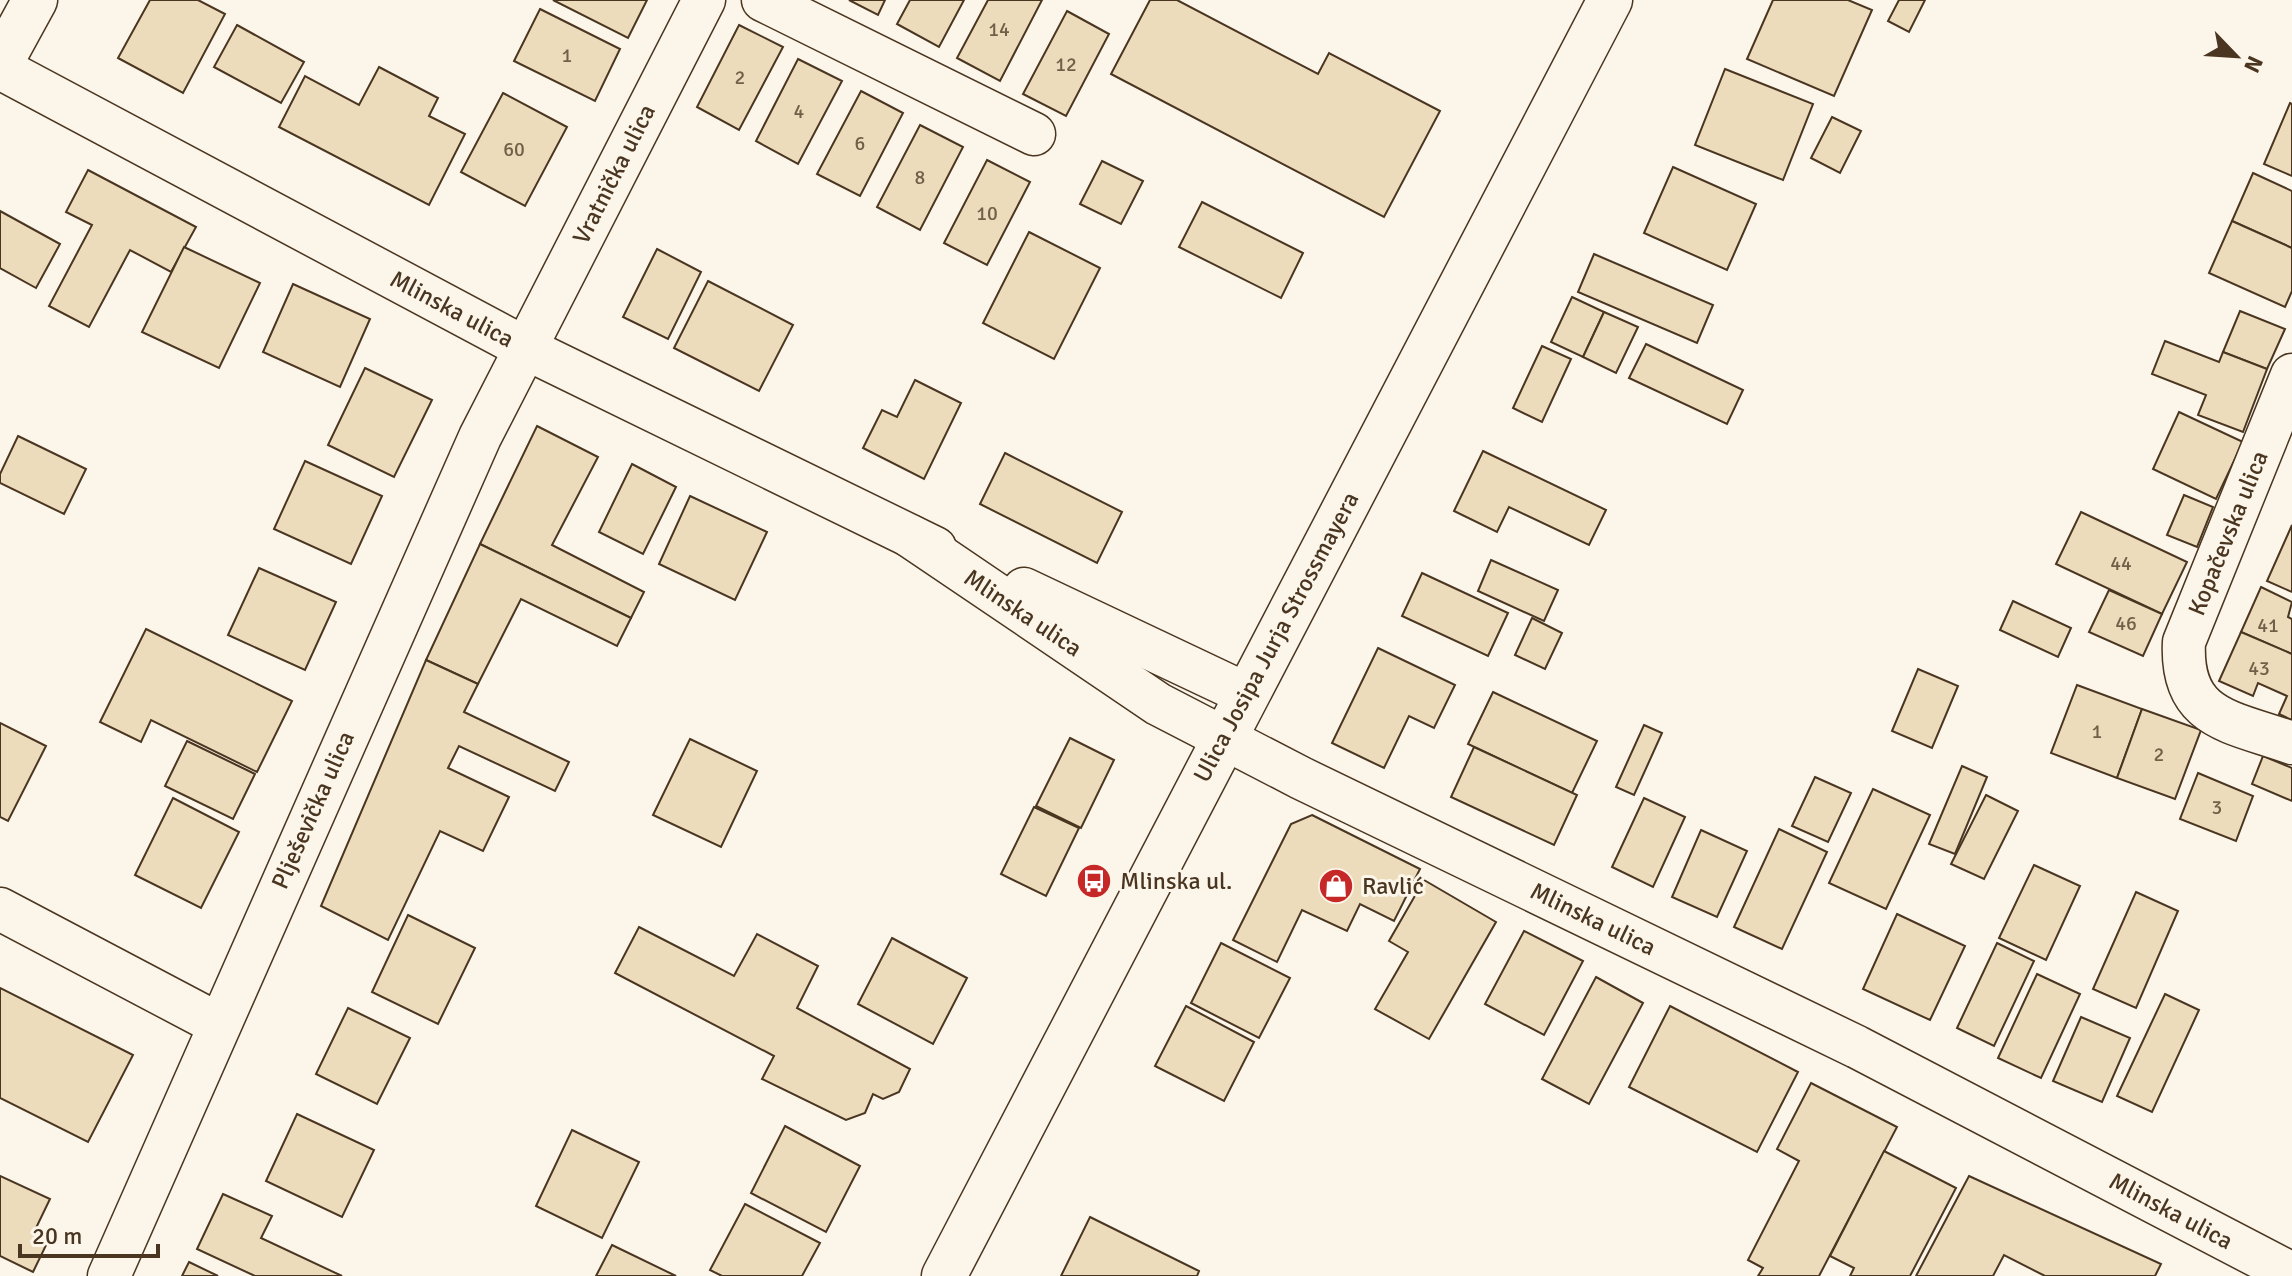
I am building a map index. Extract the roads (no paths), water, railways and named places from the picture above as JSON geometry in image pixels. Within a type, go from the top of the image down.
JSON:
[{"type":"main road","points":[[0,66],[35,0]]},
{"type":"main road","name":"Ulica Josipa Jurja Strossmayera","points":[[944,1276],[1610,0]]},
{"type":"street","name":"Vratnička ulica","points":[[525,348],[704,0]]},
{"type":"street","points":[[763,0],[1034,134]]},
{"type":"street","name":"Mlinska ulica","points":[[0,66],[525,348],[910,536],[1246,694]]},
{"type":"street","name":"Plješevička ulica","points":[[109,1276],[480,437],[525,348]]},
{"type":"street","name":"Kopačevska ulica","points":[[2292,375],[2184,642],[2183,672],[2192,694],[2213,714],[2292,743]]},
{"type":"street","name":"Mlinska ulica","points":[[910,536],[1158,704],[1857,1047],[2292,1274]]},
{"type":"street","points":[[0,909],[218,1024]]},
{"type":"place","name":"Mlinska ul.","points":[[1094,881]]},
{"type":"place","name":"Ravlić","points":[[1336,886]]}]
